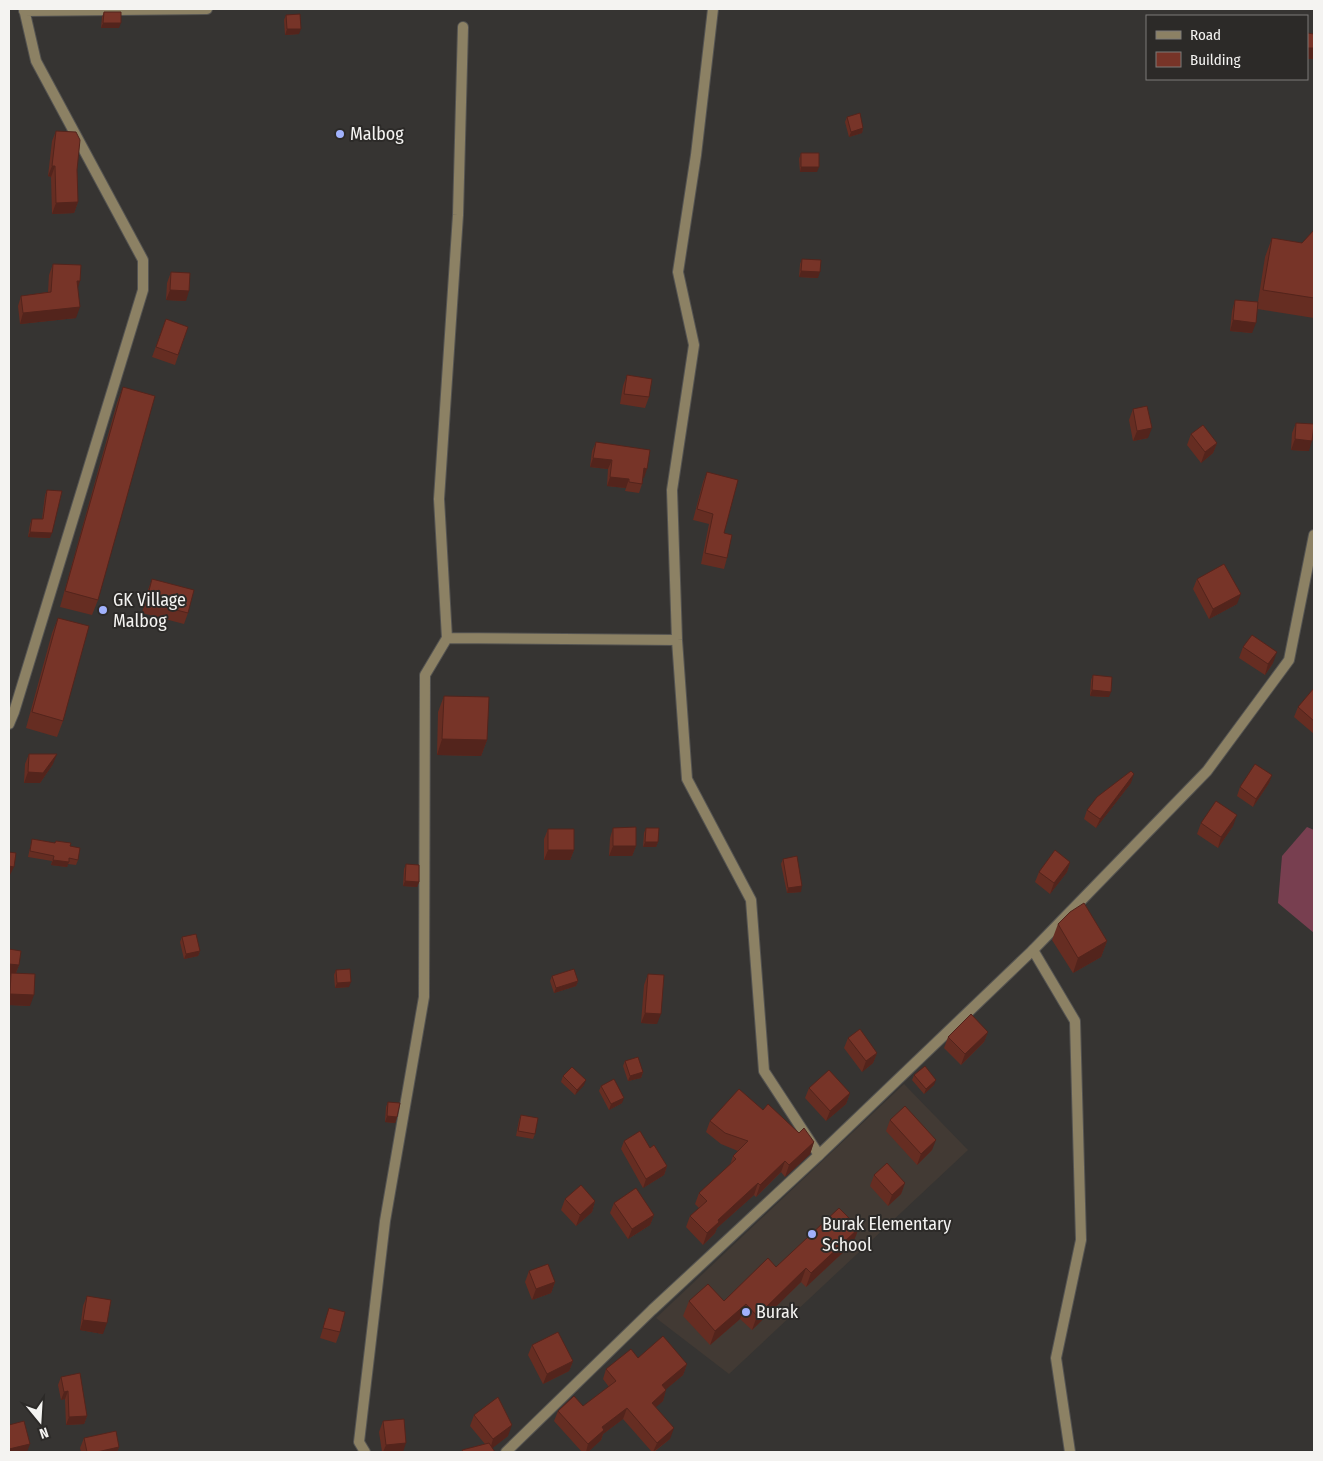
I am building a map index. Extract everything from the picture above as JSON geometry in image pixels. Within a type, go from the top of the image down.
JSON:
[{"type":"street","points":[[9,724],[143,290],[143,260],[36,61],[24,10],[207,9]]},
{"type":"street","points":[[713,9],[696,155],[678,272],[694,345],[672,490],[677,640],[687,778],[751,900],[764,1071],[819,1155]]},
{"type":"street","points":[[365,1452],[359,1442],[385,1221],[424,997],[425,675],[447,638],[439,500],[458,215],[463,27]]},
{"type":"street","points":[[506,1452],[652,1310],[819,1155],[1033,950],[1207,771],[1289,660],[1314,535]]},
{"type":"street","points":[[447,638],[677,640]]},
{"type":"street","points":[[1033,950],[1075,1021],[1081,1240],[1056,1358],[1070,1452]]},
{"type":"shaded area","points":[[1307,827],[1314,830],[1314,933],[1278,903],[1282,856]]},
{"type":"shaded area","name":"Burak Elementary School","points":[[904,1084],[968,1150],[729,1374],[656,1318]]},
{"type":"building","points":[[104,12],[121,12],[121,23],[103,23]]},
{"type":"building","points":[[300,14],[301,29],[287,29],[286,15]]},
{"type":"building","points":[[1308,33],[1314,34],[1314,48],[1308,48]]},
{"type":"building","points":[[860,113],[863,128],[851,132],[847,117]]},
{"type":"building","points":[[56,131],[76,132],[80,140],[77,170],[78,202],[56,203],[55,166],[52,166]]},
{"type":"building","points":[[801,153],[819,153],[819,167],[801,167]]},
{"type":"building","points":[[1314,230],[1314,298],[1263,290],[1272,238],[1302,243]]},
{"type":"building","points":[[802,259],[821,260],[820,272],[801,271]]},
{"type":"building","points":[[53,264],[81,265],[80,281],[77,281],[80,307],[23,313],[21,296],[51,292]]},
{"type":"building","points":[[171,272],[190,273],[189,291],[170,290]]},
{"type":"building","points":[[1235,300],[1258,302],[1256,323],[1233,320]]},
{"type":"building","points":[[166,319],[188,327],[178,355],[156,347]]},
{"type":"building","points":[[627,375],[652,379],[649,397],[624,394]]},
{"type":"building","points":[[123,387],[155,396],[98,600],[65,591]]},
{"type":"building","points":[[1147,406],[1152,428],[1137,431],[1133,409]]},
{"type":"building","points":[[1296,423],[1314,424],[1312,441],[1295,439]]},
{"type":"building","points":[[1203,425],[1217,443],[1205,452],[1191,434]]},
{"type":"building","points":[[596,442],[650,450],[647,469],[644,468],[642,484],[629,482],[629,479],[610,477],[612,460],[593,458]]},
{"type":"building","points":[[707,472],[738,480],[724,533],[732,535],[727,558],[705,553],[713,514],[697,509]]},
{"type":"building","points":[[47,490],[62,491],[52,533],[30,532],[32,519],[43,519]]},
{"type":"building","points":[[1224,564],[1241,594],[1213,609],[1197,579]]},
{"type":"building","points":[[152,579],[194,590],[188,613],[146,602]]},
{"type":"building","points":[[58,618],[89,626],[63,721],[32,712]]},
{"type":"building","points":[[1252,635],[1277,652],[1268,664],[1243,647]]},
{"type":"building","points":[[1093,675],[1112,677],[1111,692],[1092,690]]},
{"type":"building","points":[[1314,688],[1314,721],[1298,707]]},
{"type":"building","points":[[444,696],[489,697],[487,740],[442,739]]},
{"type":"building","points":[[29,754],[57,754],[43,773],[28,772]]},
{"type":"building","points":[[1255,764],[1272,775],[1256,799],[1240,787]]},
{"type":"building","points":[[1131,771],[1134,774],[1100,819],[1087,810],[1097,797]]},
{"type":"building","points":[[1216,801],[1237,815],[1221,837],[1201,823]]},
{"type":"building","points":[[636,827],[636,846],[613,846],[613,828]]},
{"type":"building","points":[[646,828],[659,828],[658,842],[645,842]]},
{"type":"building","points":[[548,829],[574,829],[574,850],[548,850]]},
{"type":"building","points":[[32,839],[55,843],[56,841],[71,843],[70,846],[80,848],[78,860],[69,858],[69,862],[53,860],[54,856],[30,851]]},
{"type":"building","points":[[1055,850],[1070,862],[1054,883],[1039,872]]},
{"type":"building","points":[[9,852],[16,853],[14,867],[9,866]]},
{"type":"building","points":[[797,856],[802,886],[788,888],[783,859]]},
{"type":"building","points":[[406,864],[419,865],[419,882],[405,881]]},
{"type":"building","points":[[1084,903],[1107,941],[1078,958],[1058,924],[1070,912]]},
{"type":"building","points":[[196,934],[200,951],[186,954],[182,937]]},
{"type":"building","points":[[9,949],[21,951],[19,965],[9,964]]},
{"type":"building","points":[[350,969],[351,982],[337,983],[336,970]]},
{"type":"building","points":[[574,969],[578,981],[556,988],[552,976]]},
{"type":"building","points":[[11,973],[35,974],[34,995],[10,994]]},
{"type":"building","points":[[648,974],[664,975],[661,1014],[645,1013]]},
{"type":"building","points":[[971,1014],[988,1032],[965,1054],[948,1037]]},
{"type":"building","points":[[860,1029],[877,1053],[866,1061],[848,1038]]},
{"type":"building","points":[[638,1057],[643,1072],[630,1076],[625,1061]]},
{"type":"building","points":[[925,1066],[936,1080],[926,1089],[914,1075]]},
{"type":"building","points":[[572,1067],[586,1080],[577,1090],[563,1076]]},
{"type":"building","points":[[829,1070],[850,1093],[830,1111],[809,1088]]},
{"type":"building","points":[[614,1079],[624,1098],[611,1104],[601,1086]]},
{"type":"building","points":[[739,1089],[763,1110],[768,1104],[799,1133],[804,1128],[814,1142],[789,1165],[785,1161],[760,1185],[758,1183],[718,1220],[719,1222],[707,1233],[690,1216],[707,1201],[699,1193],[736,1159],[733,1156],[748,1141],[725,1133],[710,1121]]},
{"type":"building","points":[[388,1102],[400,1103],[397,1117],[387,1116]]},
{"type":"building","points":[[905,1106],[936,1140],[921,1154],[890,1120]]},
{"type":"building","points":[[521,1115],[538,1118],[535,1134],[518,1131]]},
{"type":"building","points":[[640,1131],[650,1148],[654,1145],[667,1166],[646,1179],[624,1141]]},
{"type":"building","points":[[887,1163],[905,1183],[892,1195],[874,1175]]},
{"type":"building","points":[[581,1185],[595,1201],[580,1215],[565,1199]]},
{"type":"building","points":[[636,1188],[654,1215],[632,1229],[614,1203]]},
{"type":"building","points":[[839,1208],[859,1228],[811,1273],[806,1268],[757,1316],[746,1304],[715,1331],[689,1301],[708,1284],[724,1301],[768,1258],[776,1267]]},
{"type":"building","points":[[548,1264],[555,1282],[536,1289],[529,1271]]},
{"type":"building","points":[[87,1296],[111,1300],[107,1323],[83,1320]]},
{"type":"building","points":[[329,1308],[345,1312],[340,1332],[323,1328]]},
{"type":"building","points":[[558,1332],[573,1361],[547,1374],[532,1345]]},
{"type":"building","points":[[663,1336],[687,1364],[662,1385],[666,1390],[652,1403],[674,1428],[657,1443],[627,1408],[602,1427],[604,1430],[588,1444],[558,1411],[574,1396],[583,1406],[616,1381],[606,1369],[631,1349],[638,1358]]},
{"type":"building","points":[[80,1373],[87,1416],[69,1417],[68,1391],[64,1392],[61,1377]]},
{"type":"building","points":[[498,1397],[512,1425],[493,1439],[474,1415]]},
{"type":"building","points":[[404,1419],[406,1443],[386,1445],[383,1421]]},
{"type":"building","points":[[24,1421],[30,1444],[9,1449],[9,1425]]},
{"type":"building","points":[[116,1431],[119,1447],[97,1452],[87,1452],[84,1438]]},
{"type":"building","points":[[489,1443],[495,1452],[464,1452],[462,1450]]},
{"type":"place","name":"Malbog","points":[[340,134]]},
{"type":"place","name":"GK Village Malbog","points":[[103,610]]},
{"type":"place","name":"Burak Elementary School","points":[[812,1234]]},
{"type":"place","name":"Burak","points":[[746,1312]]}]
